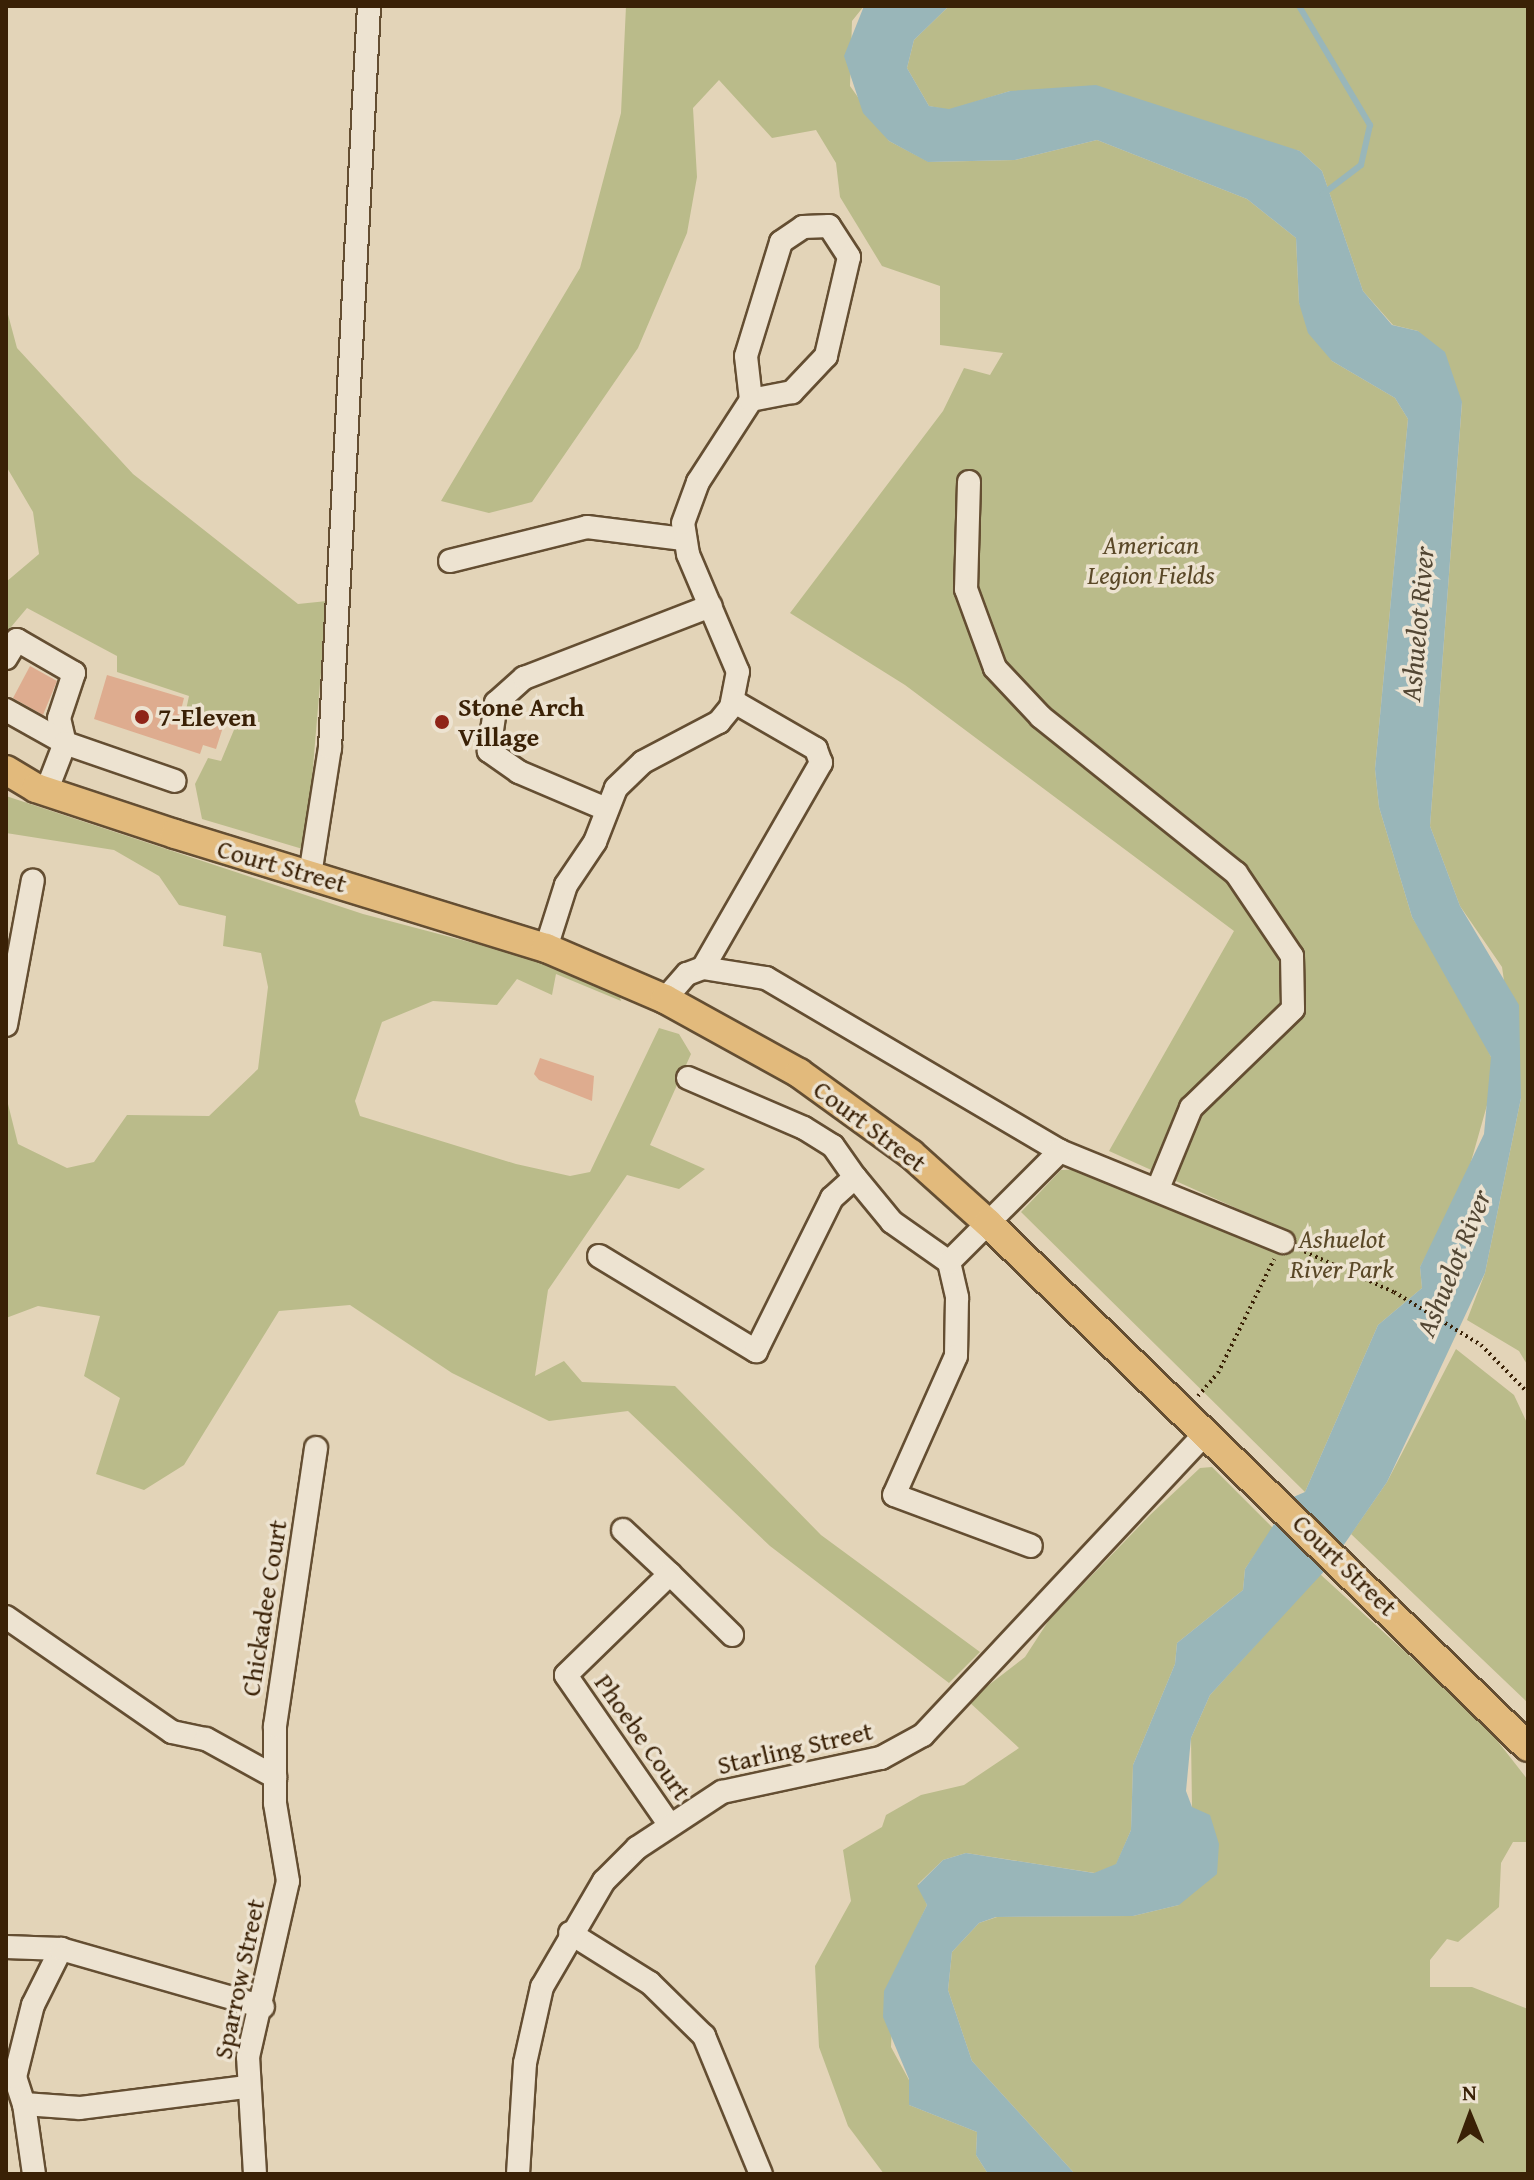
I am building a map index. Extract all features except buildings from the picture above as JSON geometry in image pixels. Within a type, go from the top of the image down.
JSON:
[{"type":"main road","name":"Court Street","points":[[6,770],[41,790]]},
{"type":"main road","name":"Court Street","points":[[6,785],[41,790],[546,948],[665,999],[865,1118],[988,1223],[1273,1495],[1528,1747]]},
{"type":"street","points":[[310,875],[330,748],[369,6]]},
{"type":"street","points":[[546,948],[566,885],[595,842],[606,809],[626,774],[712,727],[733,701],[738,672],[683,539],[698,482],[751,400],[746,356],[781,242],[803,227],[829,226],[849,257],[826,356],[792,392],[751,400]]},
{"type":"street","points":[[969,482],[966,589],[995,668],[1041,717],[1236,873],[1292,956],[1293,1009],[1191,1108],[1159,1186]]},
{"type":"street","points":[[450,561],[587,527],[683,539]]},
{"type":"street","points":[[606,809],[519,772],[489,751],[496,703],[524,678],[711,606]]},
{"type":"street","points":[[6,658],[17,640],[74,673],[59,718],[65,743],[41,790]]},
{"type":"street","points":[[703,968],[821,763],[816,749],[733,701]]},
{"type":"street","points":[[6,710],[65,743],[175,781]]},
{"type":"street","points":[[6,1025],[33,880]]},
{"type":"street","points":[[665,999],[687,974],[703,968],[743,969],[791,988],[1060,1151],[1159,1186],[1283,1242]]},
{"type":"street","points":[[688,1078],[804,1128],[833,1146],[892,1222],[949,1262],[959,1313],[956,1356],[894,1495],[1031,1546]]},
{"type":"street","points":[[949,1262],[1060,1151]]},
{"type":"street","points":[[599,1256],[756,1351],[819,1222],[855,1177]]},
{"type":"street","name":"Starling Street","points":[[518,2174],[531,2030],[570,1933],[604,1881],[669,1824],[722,1792],[905,1748],[1206,1433]]},
{"type":"street","name":"Chickadee Court","points":[[275,1777],[275,1726],[316,1448]]},
{"type":"street","points":[[623,1530],[732,1635]]},
{"type":"street","name":"Phoebe Court","points":[[669,1824],[566,1675],[670,1574]]},
{"type":"street","points":[[6,1617],[172,1732],[206,1739],[275,1777]]},
{"type":"street","name":"Sparrow Street","points":[[255,2174],[246,2087],[288,1881],[275,1777]]},
{"type":"street","points":[[570,1933],[650,1983],[704,2036],[761,2174]]},
{"type":"street","points":[[6,1947],[61,1949],[263,2007]]},
{"type":"street","points":[[34,2174],[24,2104],[10,2077],[33,2005],[61,1949]]},
{"type":"street","points":[[24,2104],[80,2108],[246,2087]]},
{"type":"path","points":[[1198,1396],[1218,1373],[1283,1242],[1394,1292],[1481,1345],[1528,1393]]},
{"type":"green space","name":"American Legion Fields","points":[[626,6],[864,6],[852,21],[850,86],[889,141],[929,162],[1015,160],[1097,140],[1247,199],[1296,238],[1299,303],[1332,361],[1395,398],[1408,419],[1375,769],[1379,807],[1412,917],[1471,1013],[1491,1057],[1493,1084],[1465,1183],[1420,1267],[1422,1288],[1378,1325],[1305,1492],[1021,1212],[1061,1170],[1086,1169],[1259,1241],[1267,1222],[1109,1151],[1234,931],[905,685],[790,613],[943,411],[964,368],[990,375],[1003,353],[940,345],[940,286],[882,266],[840,197],[836,163],[816,130],[772,138],[719,80],[693,108],[697,177],[687,233],[638,348],[532,502],[489,513],[441,501],[580,268],[621,113]]},
{"type":"green space","points":[[949,6],[1528,6],[1528,1366],[1519,1351],[1467,1320],[1485,1273],[1521,1098],[1502,967],[1460,906],[1430,826],[1462,403],[1418,331],[1393,325],[1363,291],[1322,171],[1300,151],[1010,91],[949,110],[929,106],[907,68],[914,40]]},
{"type":"green space","points":[[6,307],[17,348],[133,474],[298,604],[327,601],[306,850],[202,819],[195,784],[208,758],[221,761],[236,725],[186,710],[189,696],[117,672],[117,656],[27,608],[6,633],[6,582],[39,554],[33,512],[6,466]]},
{"type":"green space","points":[[6,796],[363,914],[541,961],[619,994],[621,1001],[556,974],[552,995],[517,979],[497,1005],[433,1001],[382,1022],[355,1101],[360,1116],[516,1164],[570,1176],[590,1172],[659,1028],[679,1034],[691,1054],[650,1145],[705,1169],[679,1189],[627,1175],[548,1290],[535,1376],[564,1361],[582,1382],[675,1386],[821,1535],[980,1652],[949,1683],[770,1546],[628,1411],[549,1421],[452,1373],[350,1305],[279,1311],[184,1465],[144,1490],[96,1474],[120,1398],[84,1376],[100,1316],[38,1306],[6,1318],[6,1096],[18,1144],[67,1168],[94,1162],[127,1115],[209,1116],[258,1069],[268,987],[261,953],[223,946],[226,916],[179,905],[159,876],[114,850],[6,833]]},
{"type":"green space","points":[[1456,1349],[1514,1395],[1528,1425],[1528,1703],[1351,1534],[1387,1482]]},
{"type":"green space","points":[[1212,1467],[1273,1528],[1245,1569],[1243,1590],[1177,1643],[1175,1664],[1133,1765],[1131,1830],[1116,1865],[1095,1873],[966,1853],[943,1860],[918,1884],[927,1905],[894,1975],[891,2047],[909,2080],[909,2105],[977,2132],[976,2155],[988,2174],[884,2174],[848,2126],[819,2047],[815,1966],[851,1901],[843,1850],[882,1827],[886,1815],[921,1795],[964,1785],[1019,1748],[968,1701],[1025,1657],[1049,1620],[1150,1515],[1200,1468]]},
{"type":"green space","points":[[1320,1574],[1485,1725],[1528,1780],[1528,1842],[1513,1842],[1501,1863],[1499,1907],[1458,1942],[1447,1939],[1430,1960],[1430,1987],[1472,1987],[1528,2009],[1528,2174],[1075,2174],[972,2061],[948,1990],[952,1952],[979,1923],[997,1917],[1133,1916],[1179,1905],[1192,1807],[1191,1738],[1210,1695]]},
{"type":"water","name":"Ashuelot River","points":[[864,6],[949,6],[914,40],[907,68],[929,106],[949,109],[1010,91],[1096,85],[1300,151],[1322,171],[1363,291],[1392,325],[1418,331],[1445,352],[1462,402],[1430,826],[1460,906],[1519,1005],[1521,1098],[1485,1273],[1387,1482],[1330,1565],[1210,1695],[1191,1738],[1186,1791],[1192,1807],[1210,1815],[1219,1844],[1217,1874],[1179,1905],[1133,1916],[996,1917],[979,1923],[952,1952],[948,1990],[972,2061],[1075,2174],[988,2174],[976,2155],[977,2132],[909,2105],[909,2079],[883,2017],[884,1991],[927,1905],[917,1886],[943,1860],[966,1853],[1094,1873],[1116,1864],[1131,1830],[1133,1765],[1175,1664],[1177,1643],[1243,1590],[1245,1569],[1291,1498],[1305,1492],[1378,1325],[1422,1288],[1420,1267],[1484,1134],[1491,1057],[1412,917],[1379,807],[1375,769],[1408,419],[1395,398],[1332,361],[1308,333],[1299,303],[1296,238],[1247,199],[1097,140],[1015,160],[928,162],[889,141],[863,113],[844,56]]},
{"type":"waterway","points":[[1299,6],[1370,125],[1361,165],[1323,194]]},
{"type":"place","name":"7-Eleven","points":[[142,717]]},
{"type":"place","name":"Stone Arch Village","points":[[442,722]]},
{"type":"park label","name":"Ashuelot River Park","points":[[1342,1254]]}]
